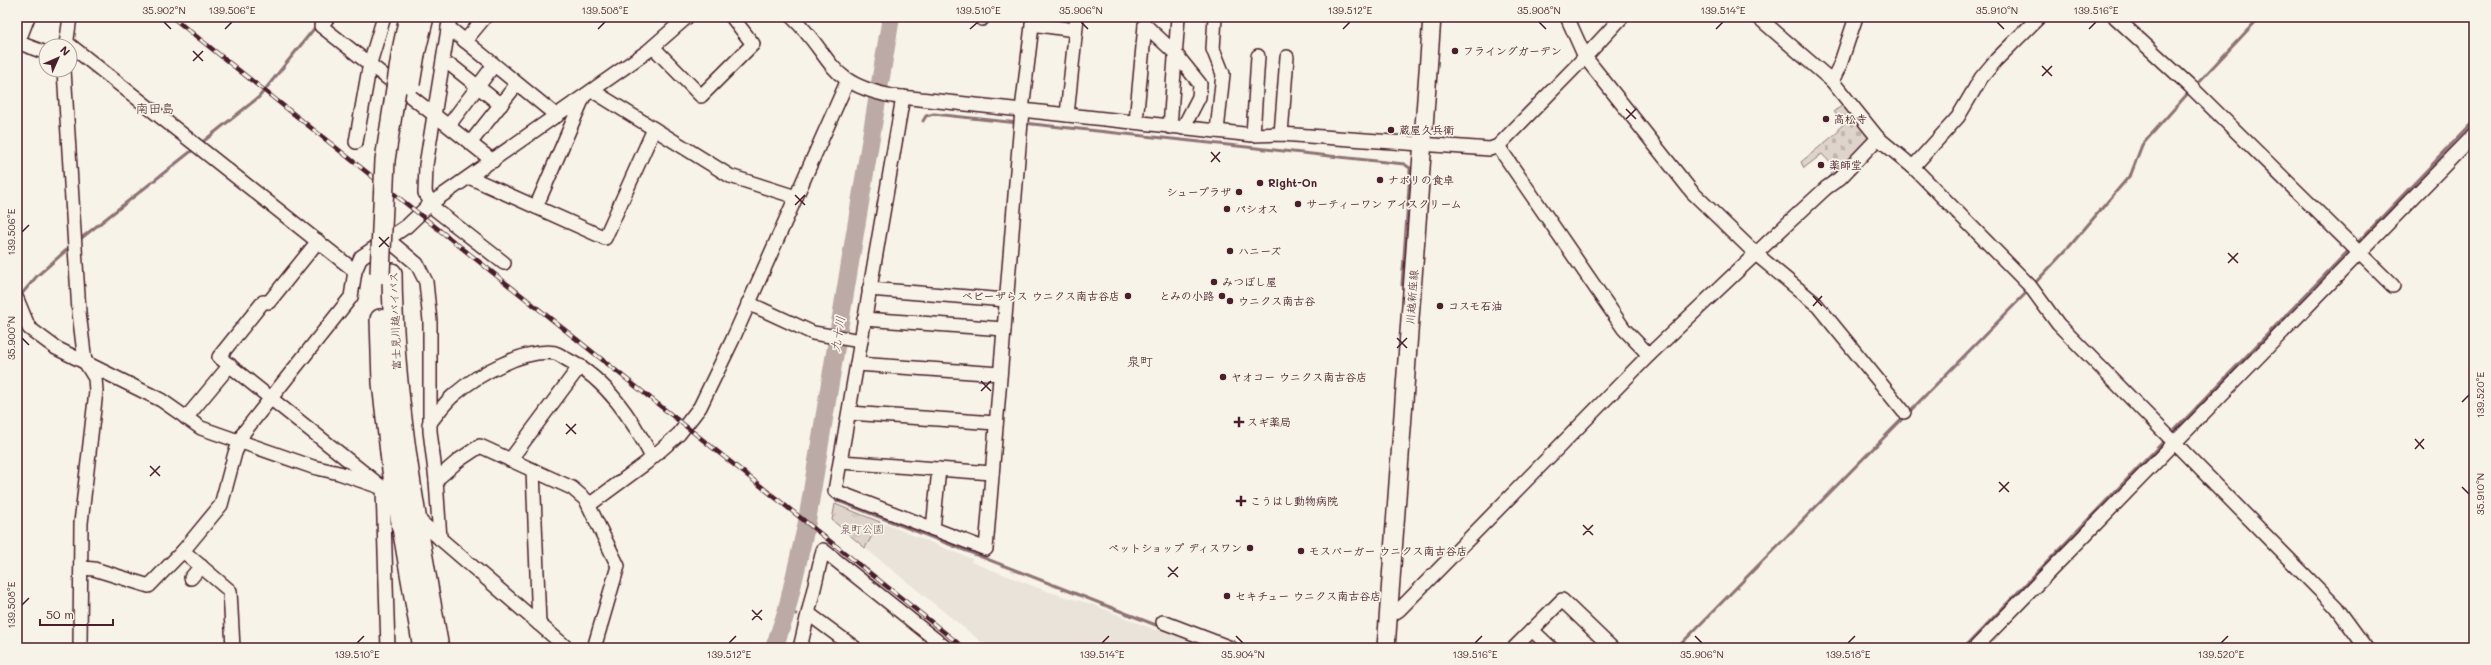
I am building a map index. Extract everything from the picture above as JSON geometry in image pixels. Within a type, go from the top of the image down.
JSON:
[{"type":"highway","name":"富士見川越バイパス","points":[[410,17],[409,52],[393,180],[386,274],[382,383],[392,470],[399,503],[423,648]]},
{"type":"highway","name":"富士見川越バイパス","points":[[409,52],[424,17]]},
{"type":"highway","name":"富士見川越バイパス","points":[[386,274],[396,369],[416,518],[439,648]]},
{"type":"main road","name":"川越新座線","points":[[1386,648],[1432,17]]},
{"type":"street","points":[[28,17],[17,42],[38,50]]},
{"type":"street","points":[[67,38],[70,17]]},
{"type":"street","points":[[328,17],[321,26],[471,142],[493,161]]},
{"type":"street","points":[[356,142],[370,63],[384,17]]},
{"type":"street","points":[[465,41],[485,17]]},
{"type":"street","points":[[82,568],[94,569],[149,586],[183,551],[221,505],[240,440],[270,399],[350,297],[361,257],[386,238],[407,226],[430,204],[653,47],[687,17]]},
{"type":"street","points":[[653,47],[701,96],[753,44],[732,17]]},
{"type":"street","points":[[792,17],[810,36],[827,62],[847,82],[864,89],[897,97],[1253,135],[1281,134],[1490,149],[1498,146],[1622,17]]},
{"type":"street","points":[[1170,126],[1178,17]]},
{"type":"street","points":[[1215,17],[1213,49],[1223,74],[1217,131]]},
{"type":"street","points":[[1567,17],[1585,57],[1692,192],[1756,254],[1816,304],[1904,412]]},
{"type":"street","points":[[1758,17],[1832,81],[1878,138],[1913,167],[2030,286],[2058,324],[2336,607],[2366,648]]},
{"type":"street","points":[[1832,81],[1840,65],[1856,17]]},
{"type":"street","points":[[1913,167],[1958,117],[1981,78],[1996,60],[2039,17]]},
{"type":"street","points":[[2115,17],[2190,86],[2393,286]]},
{"type":"street","points":[[897,97],[864,319],[855,340],[857,364],[835,491],[986,549],[1022,110],[1033,21],[1076,23],[1067,115]]},
{"type":"street","points":[[449,22],[465,41],[557,116]]},
{"type":"street","points":[[449,22],[433,113],[425,193],[430,204],[504,264]]},
{"type":"street","points":[[1136,122],[1145,25],[1175,54],[1200,84],[1199,97],[1183,128]]},
{"type":"street","points":[[78,53],[356,271]]},
{"type":"street","points":[[1253,135],[1258,56]]},
{"type":"street","points":[[1281,134],[1287,58]]},
{"type":"street","points":[[449,126],[494,65]]},
{"type":"street","points":[[452,66],[501,105]]},
{"type":"street","points":[[64,78],[79,312],[85,362],[95,378],[96,391],[81,523],[82,568],[80,648]]},
{"type":"street","points":[[589,505],[652,458],[679,434],[700,407],[847,82]]},
{"type":"street","points":[[471,142],[517,84]]},
{"type":"street","points":[[588,94],[654,129],[730,176],[796,197]]},
{"type":"street","points":[[536,207],[588,94]]},
{"type":"street","points":[[469,177],[605,238],[654,129]]},
{"type":"street","points":[[1975,648],[2474,134]]},
{"type":"street","points":[[1388,617],[1399,610],[1649,355],[1826,188],[1840,178],[1878,138]]},
{"type":"street","points":[[1498,146],[1624,329],[1649,355]]},
{"type":"street","points":[[386,238],[417,264],[426,282],[430,321],[429,424],[436,480],[440,539]]},
{"type":"street","points":[[318,241],[269,302],[263,302],[220,357],[270,399],[383,488],[567,648]]},
{"type":"street","points":[[869,289],[1006,300]]},
{"type":"street","points":[[17,299],[29,328],[56,348],[161,400],[202,428],[240,440],[312,467],[339,473],[383,488]]},
{"type":"street","points":[[748,302],[813,333],[855,340]]},
{"type":"street","points":[[864,319],[1004,329]]},
{"type":"street","points":[[429,424],[460,390],[484,373],[526,356],[555,353],[580,366],[597,379],[620,405],[637,428],[652,458]]},
{"type":"street","points":[[857,364],[1000,374]]},
{"type":"street","points":[[186,418],[230,365]]},
{"type":"street","points":[[510,460],[580,366]]},
{"type":"street","points":[[849,413],[996,423]]},
{"type":"street","points":[[436,480],[459,460],[480,446],[572,488],[586,500],[618,566],[594,648]]},
{"type":"street","points":[[841,462],[992,473]]},
{"type":"street","points":[[933,529],[938,469]]},
{"type":"street","points":[[533,470],[539,624]]},
{"type":"street","points":[[383,488],[388,648]]},
{"type":"street","points":[[800,648],[823,550],[946,648]]},
{"type":"street","points":[[183,551],[230,591],[233,648]]},
{"type":"street","points":[[191,578],[201,566]]},
{"type":"street","points":[[1514,648],[1562,600],[1612,648]]},
{"type":"street","points":[[808,617],[843,648]]},
{"type":"street","points":[[808,617],[855,648]]},
{"type":"street","points":[[1163,622],[1231,648]]},
{"type":"street","points":[[1532,630],[1551,648]]},
{"type":"shaded area","points":[[880,522],[972,559],[971,562],[1049,592],[1094,605],[1157,631],[1161,625],[1170,628],[1168,632],[1210,648],[989,648],[865,548]]},
{"type":"green space","points":[[1845,104],[1872,137],[1829,183],[1826,179],[1836,169],[1822,154],[1804,168],[1801,162],[1839,131],[1838,129],[1844,124],[1834,111]]},
{"type":"green space","name":"泉町公園","points":[[835,504],[880,522],[865,548],[832,520]]},
{"type":"waterway","name":"九十川","points":[[774,648],[786,613],[806,527],[891,17]]},
{"type":"waterway","points":[[2195,86],[2260,17]]},
{"type":"waterway","points":[[200,144],[259,97],[317,25]]},
{"type":"waterway","points":[[2034,284],[2069,247],[2131,174],[2142,145],[2190,91]]},
{"type":"waterway","points":[[923,121],[926,116],[934,114],[1018,123]]},
{"type":"waterway","points":[[2356,244],[2474,121]]},
{"type":"waterway","points":[[1023,123],[1404,164],[1410,168],[1410,173],[1402,285]]},
{"type":"waterway","points":[[79,240],[194,149]]},
{"type":"waterway","points":[[20,296],[37,276],[70,247]]},
{"type":"waterway","points":[[2170,435],[2350,249]]},
{"type":"waterway","points":[[1677,648],[2029,290]]},
{"type":"waterway","points":[[1964,648],[2166,439]]},
{"type":"waterway","points":[[836,500],[1161,627]]},
{"type":"waterway","points":[[787,612],[796,614]]},
{"type":"waterway","points":[[1365,646],[1375,647]]},
{"type":"railway","points":[[172,17],[964,648]]},
{"type":"place","name":"フライングガーデン","points":[[1455,51]]},
{"type":"place","name":"高松寺","points":[[1826,119]]},
{"type":"place","name":"蔵屋久兵衛","points":[[1391,130]]},
{"type":"place","name":"薬師堂","points":[[1821,165]]},
{"type":"place","name":"ナポリの食卓","points":[[1380,180]]},
{"type":"place","name":"Right-On","points":[[1260,183]]},
{"type":"place","name":"シュープラザ","points":[[1239,192]]},
{"type":"place","name":"サーティーワン アイスクリーム","points":[[1298,204]]},
{"type":"place","name":"パシオス","points":[[1227,209]]},
{"type":"place","name":"ハニーズ","points":[[1230,251]]},
{"type":"place","name":"みつぼし屋","points":[[1214,282]]},
{"type":"place","name":"ベビーザらス ウニクス南古谷店","points":[[1128,296]]},
{"type":"place","name":"とみの小路","points":[[1222,296]]},
{"type":"place","name":"ウニクス南古谷","points":[[1230,301]]},
{"type":"place","name":"コスモ石油","points":[[1440,306]]},
{"type":"place","name":"ヤオコー ウニクス南古谷店","points":[[1223,377]]},
{"type":"place","name":"スギ薬局","points":[[1239,422]]},
{"type":"place","name":"こうはし動物病院","points":[[1241,501]]},
{"type":"place","name":"ペットショップ ディスワン","points":[[1250,548]]},
{"type":"place","name":"モスバーガー ウニクス南古谷店","points":[[1301,551]]},
{"type":"place","name":"セキチュー ウニクス南古谷店","points":[[1227,596]]},
{"type":"district","name":"南田島","points":[[155,108]]},
{"type":"district","name":"泉町","points":[[1140,361]]}]
